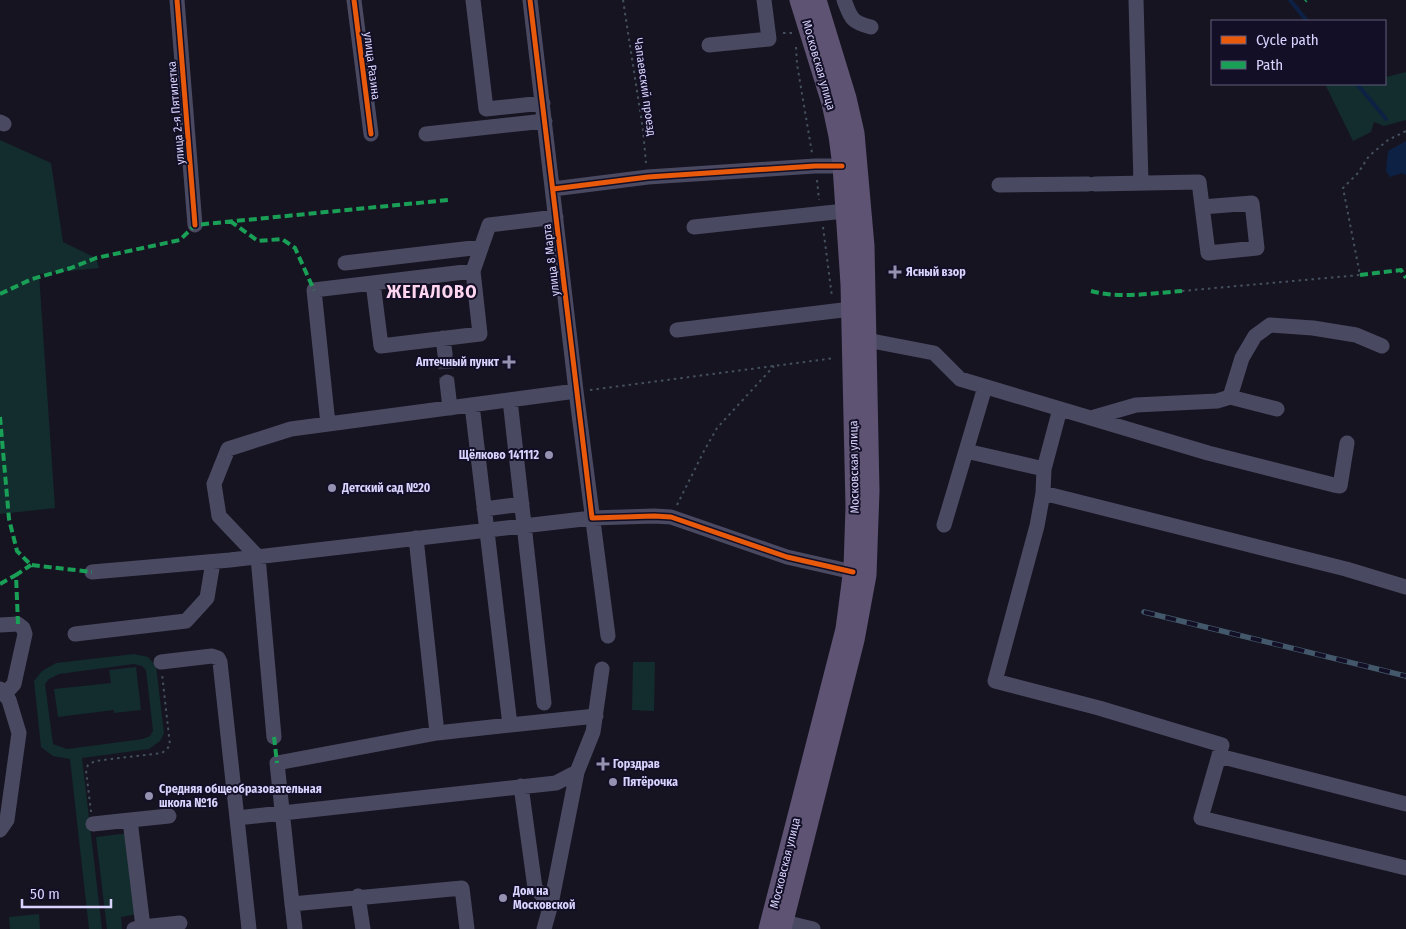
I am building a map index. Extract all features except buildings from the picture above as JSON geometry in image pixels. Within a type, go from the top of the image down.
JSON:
[{"type":"main road","name":"Московская улица","points":[[778,927],[845,629],[853,572],[856,507],[842,310],[845,211],[842,166],[831,103],[799,0]]},
{"type":"main road","name":"Московская улица","points":[[778,927],[856,640],[866,575],[870,491],[865,246],[854,133],[847,98],[817,0]]},
{"type":"street","name":"улица 2-я Пятилетка","points":[[177,0],[195,224]]},
{"type":"street","name":"улица Разина","points":[[354,0],[371,134]]},
{"type":"street","points":[[473,0],[486,109],[543,103]]},
{"type":"street","name":"улица 8 Марта","points":[[530,0],[576,392],[608,636]]},
{"type":"street","points":[[709,45],[769,39],[764,0]]},
{"type":"street","points":[[824,0],[824,20]]},
{"type":"street","points":[[844,0],[849,14],[856,23],[870,27]]},
{"type":"street","points":[[1136,0],[1141,183]]},
{"type":"street","points":[[426,134],[545,121]]},
{"type":"street","points":[[553,189],[648,178],[815,166],[842,166]]},
{"type":"street","points":[[999,185],[1199,182],[1202,207],[1208,253],[1257,248],[1252,203],[1202,207]]},
{"type":"street","points":[[694,227],[845,211]]},
{"type":"street","points":[[373,283],[381,346],[480,334],[473,271],[489,225],[556,217]]},
{"type":"street","points":[[345,263],[481,247]]},
{"type":"street","points":[[328,424],[314,290],[473,271]]},
{"type":"street","points":[[677,330],[842,310]]},
{"type":"street","points":[[1230,397],[1242,358],[1255,336],[1270,325],[1313,328],[1356,335],[1382,346]]},
{"type":"street","points":[[443,338],[444,354]]},
{"type":"street","points":[[868,341],[934,353],[960,379],[985,387],[1208,453],[1340,486],[1348,442]]},
{"type":"street","points":[[447,382],[450,408]]},
{"type":"street","points":[[944,525],[985,387]]},
{"type":"street","points":[[274,737],[258,557],[219,516],[214,484],[228,449],[291,429],[576,392]]},
{"type":"street","points":[[1091,418],[1136,405],[1217,401],[1230,397],[1277,409]]},
{"type":"street","points":[[510,400],[544,703]]},
{"type":"street","points":[[472,405],[510,725]]},
{"type":"street","points":[[1060,409],[1044,469],[1043,493],[1037,526],[995,682],[1099,708],[1222,745],[1201,818],[1406,868]]},
{"type":"street","points":[[966,451],[1044,469]]},
{"type":"street","points":[[1043,493],[1406,587]]},
{"type":"street","points":[[484,509],[522,504]]},
{"type":"street","points":[[92,572],[213,562],[592,518],[654,516],[671,517],[787,557],[853,572]]},
{"type":"street","points":[[416,538],[437,733]]},
{"type":"street","points":[[75,634],[186,621],[207,598],[213,562]]},
{"type":"street","points":[[0,625],[18,624],[23,628],[24,634],[14,684],[3,691],[19,733],[7,820],[0,830]]},
{"type":"street","points":[[161,662],[212,656],[218,658],[220,662],[249,929]]},
{"type":"street","points":[[544,929],[551,904],[577,772],[594,732],[602,669]]},
{"type":"street","points":[[295,929],[277,763],[437,733],[596,716]]},
{"type":"street","points":[[1219,756],[1406,804]]},
{"type":"street","points":[[246,817],[556,783],[577,772]]},
{"type":"street","points":[[521,786],[535,888],[551,904]]},
{"type":"street","points":[[93,824],[168,816]]},
{"type":"street","points":[[130,820],[139,928],[180,923]]},
{"type":"street","points":[[292,904],[358,896],[462,888],[467,929]]},
{"type":"street","points":[[358,896],[363,929]]},
{"type":"street","points":[[778,927],[813,929]]},
{"type":"path","points":[[796,40],[797,64],[815,166],[821,213],[842,310]]},
{"type":"path","points":[[1182,291],[1360,275],[1343,188],[1358,173],[1369,156],[1388,140],[1406,131]]},
{"type":"path","points":[[576,392],[838,358]]},
{"type":"path","points":[[671,517],[717,428],[774,366]]},
{"type":"path","points":[[93,824],[86,770],[88,765],[95,761],[162,753],[170,745],[161,662]]},
{"type":"green space","points":[[1406,72],[1406,120],[1384,126],[1374,122],[1371,132],[1353,141],[1325,85],[1386,85],[1386,77]]},
{"type":"green space","points":[[0,140],[51,163],[63,242],[96,258],[99,268],[39,274],[55,508],[0,514]]},
{"type":"green space","points":[[134,654],[148,657],[156,666],[164,733],[160,741],[149,749],[82,758],[102,929],[89,929],[70,759],[53,756],[41,747],[34,681],[42,671],[56,663]],"holes":[[[134,664],[142,666],[146,670],[153,731],[150,736],[143,739],[67,749],[53,744],[45,684],[49,679],[59,674]]]},
{"type":"green space","points":[[633,662],[655,662],[654,711],[632,710]]},
{"type":"green space","points":[[136,667],[141,710],[114,713],[114,710],[58,717],[54,689],[111,683],[109,670]]},
{"type":"green space","points":[[129,833],[138,914],[121,917],[122,929],[107,929],[96,837]]},
{"type":"green space","points":[[39,914],[40,929],[10,929],[9,917]]},
{"type":"water","points":[[1406,141],[1406,175],[1402,173],[1390,177],[1386,171],[1388,151]]},
{"type":"waterway","points":[[1290,0],[1306,20]]},
{"type":"waterway","points":[[1358,85],[1386,119]]},
{"type":"tunnel","points":[[445,354],[447,382]]},
{"type":"railway","points":[[1144,612],[1406,676]]},
{"type":"marked path","points":[[0,294],[32,279],[71,268],[96,258],[180,240],[195,225],[448,200]]},
{"type":"marked path","points":[[230,221],[258,241],[282,239],[295,248],[314,290]]},
{"type":"marked path","points":[[1360,275],[1401,270],[1406,278]]},
{"type":"marked path","points":[[1091,291],[1114,295],[1182,291]]},
{"type":"marked path","points":[[0,417],[9,519],[17,551],[31,565],[92,572]]},
{"type":"marked path","points":[[18,624],[16,575],[31,565]]},
{"type":"marked path","points":[[0,584],[16,575]]},
{"type":"marked path","points":[[274,737],[277,763]]},
{"type":"cycle path","points":[[177,0],[195,225]]},
{"type":"cycle path","points":[[354,0],[371,134]]},
{"type":"cycle path","points":[[530,0],[592,518],[671,517],[787,557],[853,572]]},
{"type":"cycle path","points":[[553,189],[648,177],[815,166],[842,166]]},
{"type":"place","name":"Ясный взор","points":[[895,272]]},
{"type":"place","name":"Аптечный пункт","points":[[509,362]]},
{"type":"place","name":"Щёлково 141112","points":[[549,455]]},
{"type":"place","name":"Детский сад №20","points":[[332,488]]},
{"type":"place","name":"Горздрав","points":[[603,764]]},
{"type":"place","name":"Пятёрочка","points":[[613,782]]},
{"type":"place","name":"Средняя общеобразовательная школа №16","points":[[149,796]]},
{"type":"place","name":"Дом на Московской","points":[[503,898]]},
{"type":"district","name":"ЖЕГАЛОВО","points":[[432,292]]}]
